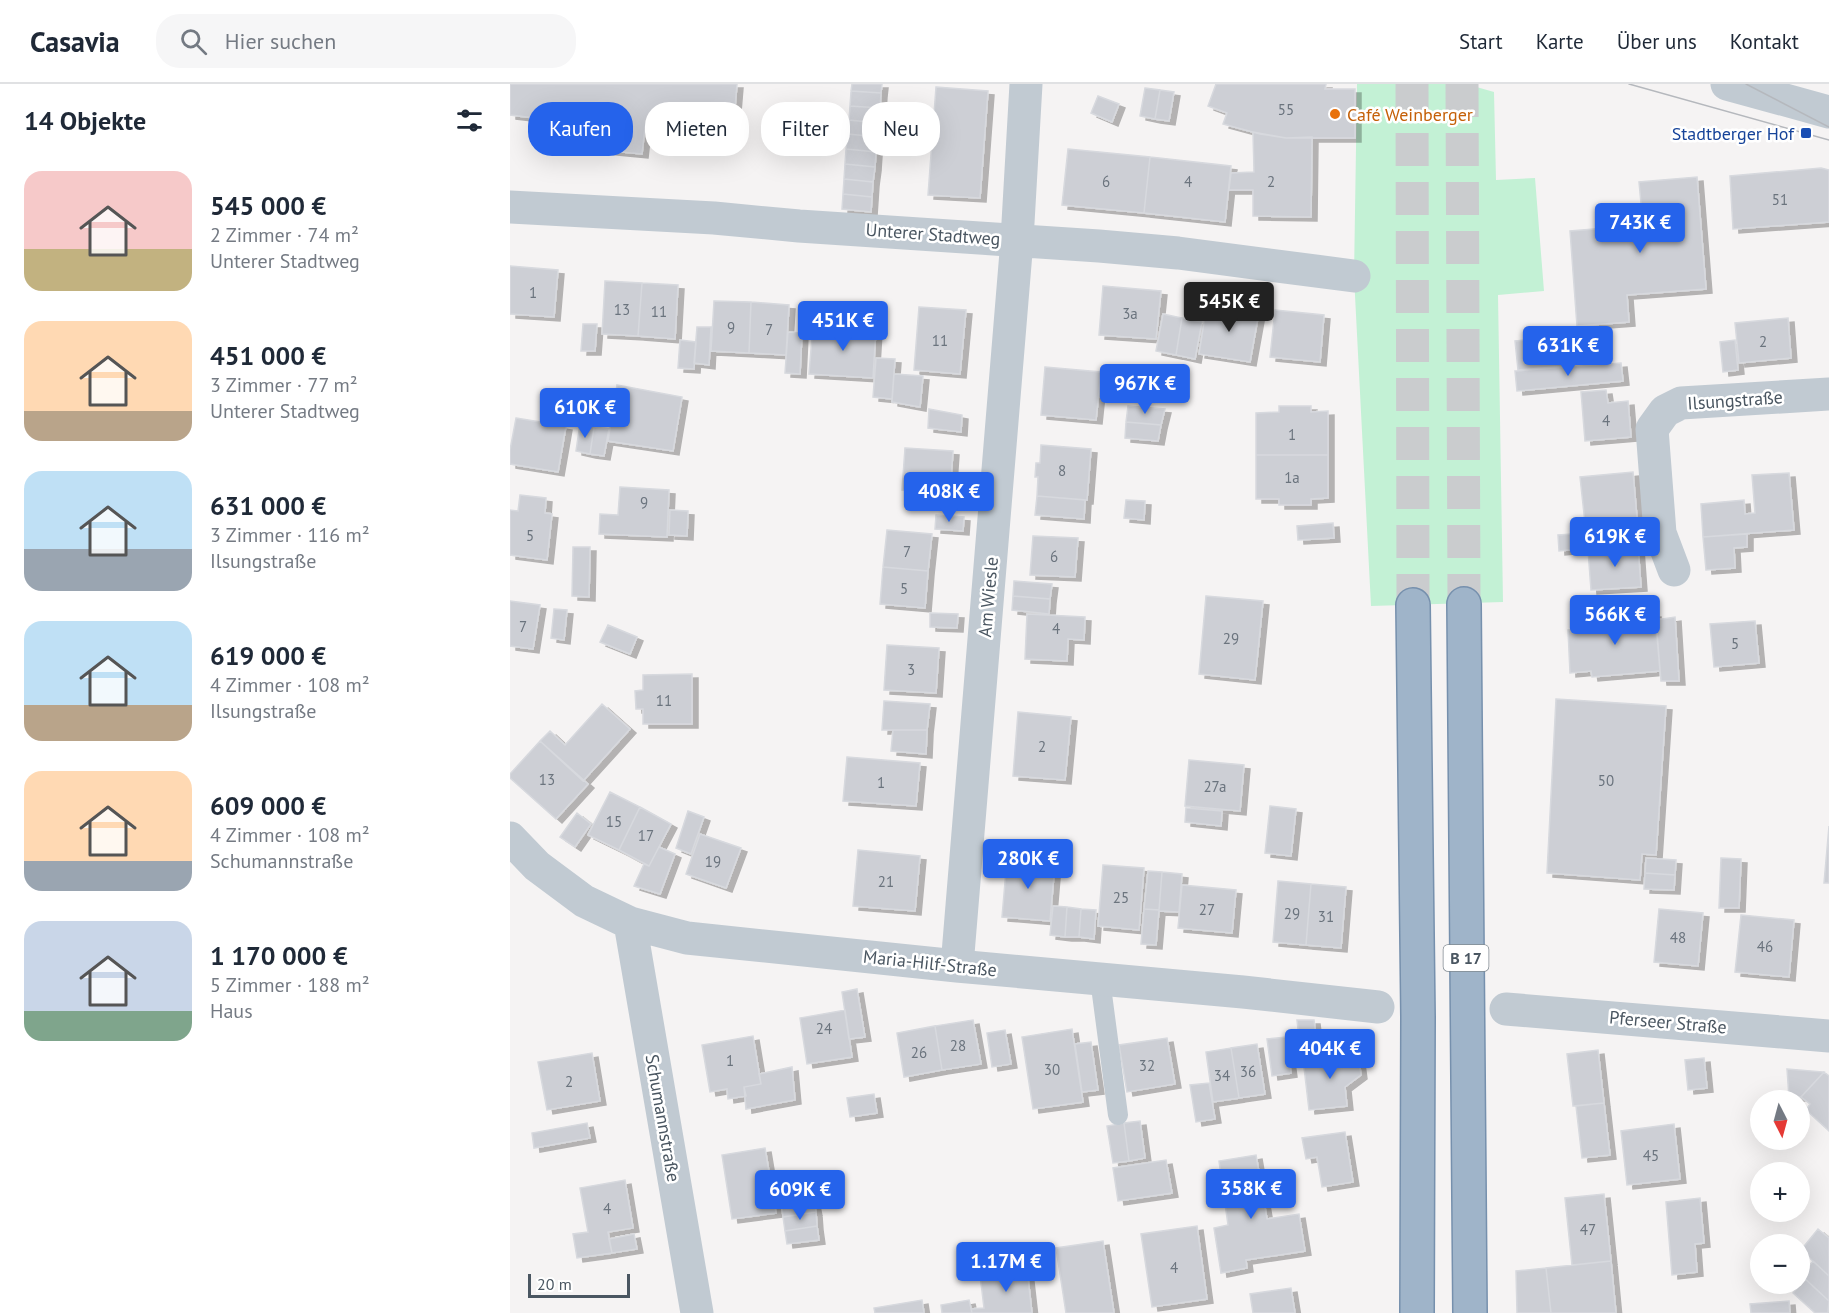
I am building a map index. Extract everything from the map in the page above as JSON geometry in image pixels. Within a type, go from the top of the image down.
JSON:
[{"type":"highway","name":"B 17","points":[[1464,604],[1470,1313]]},
{"type":"highway","name":"B 17","points":[[1413,605],[1418,1017],[1417,1313]]},
{"type":"street","name":"Am Wiesle","points":[[957,966],[1017,240],[1026,84]]},
{"type":"street","points":[[1727,84],[1829,112]]},
{"type":"street","name":"Unterer Stadtweg","points":[[510,207],[714,218],[809,227],[1178,253],[1354,276]]},
{"type":"street","name":"Ilsungstraße","points":[[1674,570],[1660,532],[1652,429],[1665,411],[1681,403],[1829,394]]},
{"type":"street","name":"Maria-Hilf-Straße","points":[[510,838],[537,866],[584,901],[630,923],[687,938],[1378,1007]]},
{"type":"street","name":"Schumannstraße","points":[[630,923],[697,1313]]},
{"type":"street","name":"Pferseer Straße","points":[[1506,1009],[1829,1036]]},
{"type":"lane","points":[[1100,979],[1118,1115]]},
{"type":"green space","points":[[1357,84],[1466,84],[1494,92],[1496,180],[1535,178],[1544,291],[1498,295],[1503,602],[1371,606],[1354,276]]},
{"type":"building","points":[[510,84],[737,84],[736,102],[645,102],[642,154],[633,153],[633,102],[528,102],[528,117],[510,115]]},
{"type":"building","points":[[852,84],[882,84],[881,93],[851,91]]},
{"type":"building","points":[[1216,84],[1326,84],[1325,89],[1355,89],[1355,138],[1286,138],[1223,124],[1227,113],[1208,106]]},
{"type":"building","points":[[936,87],[988,91],[980,198],[928,195],[931,156],[940,156],[940,102],[935,102]]},
{"type":"building","points":[[1145,88],[1160,90],[1155,119],[1140,116]]},
{"type":"building","points":[[1160,90],[1174,92],[1169,121],[1155,119]]},
{"type":"building","points":[[851,91],[881,93],[880,102],[862,102],[862,107],[850,106]]},
{"type":"building","points":[[1098,96],[1119,104],[1112,122],[1091,113]]},
{"type":"building","points":[[850,106],[862,107],[862,121],[850,120]]},
{"type":"building","points":[[850,120],[862,121],[862,135],[850,134]]},
{"type":"building","points":[[1253,132],[1286,138],[1312,137],[1311,217],[1253,216],[1253,190],[1229,190],[1231,173],[1254,172]]},
{"type":"building","points":[[850,134],[862,135],[862,151],[850,149]]},
{"type":"building","points":[[850,149],[862,151],[862,156],[876,156],[875,167],[845,164],[846,156],[850,156]]},
{"type":"building","points":[[1068,149],[1150,157],[1144,213],[1062,205]]},
{"type":"building","points":[[1150,157],[1231,166],[1225,222],[1144,213]]},
{"type":"building","points":[[845,164],[875,167],[873,182],[844,179]]},
{"type":"building","points":[[1821,168],[1829,170],[1829,222],[1733,229],[1730,176]]},
{"type":"building","points":[[1697,177],[1706,289],[1627,295],[1629,322],[1577,326],[1570,231],[1643,225],[1639,182]]},
{"type":"building","points":[[844,179],[873,182],[872,197],[843,194]]},
{"type":"building","points":[[843,194],[872,197],[871,212],[842,209]]},
{"type":"building","points":[[510,266],[558,270],[554,317],[510,314]]},
{"type":"building","points":[[605,281],[642,283],[638,336],[602,334]]},
{"type":"building","points":[[642,283],[678,285],[675,339],[638,336]]},
{"type":"building","points":[[1103,286],[1161,291],[1156,339],[1099,335]]},
{"type":"building","points":[[714,301],[751,302],[749,353],[711,351]]},
{"type":"building","points":[[751,302],[789,305],[786,355],[749,353]]},
{"type":"building","points":[[1207,304],[1259,312],[1250,362],[1199,354]]},
{"type":"building","points":[[919,307],[966,310],[960,374],[914,370]]},
{"type":"building","points":[[1275,310],[1324,315],[1320,362],[1270,357]]},
{"type":"building","points":[[1163,314],[1182,318],[1176,355],[1156,351]]},
{"type":"building","points":[[1182,318],[1202,322],[1195,359],[1176,355]]},
{"type":"building","points":[[1788,318],[1791,358],[1739,363],[1735,323]]},
{"type":"building","points":[[583,324],[597,324],[595,351],[581,351]]},
{"type":"building","points":[[813,325],[876,329],[873,378],[809,374]]},
{"type":"building","points":[[697,327],[711,327],[709,365],[694,363]]},
{"type":"building","points":[[788,332],[802,333],[800,374],[785,373]]},
{"type":"building","points":[[1562,337],[1565,366],[1518,370],[1515,341]]},
{"type":"building","points":[[680,340],[696,342],[694,369],[678,368]]},
{"type":"building","points":[[1735,340],[1738,370],[1723,372],[1720,342]]},
{"type":"building","points":[[876,358],[895,359],[892,399],[873,397]]},
{"type":"building","points":[[1621,363],[1623,381],[1517,391],[1515,371]]},
{"type":"building","points":[[1045,367],[1101,372],[1096,420],[1041,415]]},
{"type":"building","points":[[894,374],[923,376],[920,407],[892,402]]},
{"type":"building","points":[[617,385],[682,397],[673,451],[608,441]]},
{"type":"building","points":[[1606,390],[1608,403],[1628,401],[1631,437],[1585,441],[1581,392]]},
{"type":"building","points":[[1128,406],[1165,409],[1161,425],[1126,422]]},
{"type":"building","points":[[1279,406],[1311,406],[1311,412],[1328,411],[1328,455],[1256,455],[1256,413],[1279,412]]},
{"type":"building","points":[[929,409],[962,415],[961,432],[928,428]]},
{"type":"building","points":[[516,418],[566,426],[558,472],[510,464],[510,450]]},
{"type":"building","points":[[1126,422],[1161,425],[1158,441],[1125,438]]},
{"type":"building","points":[[580,424],[594,427],[590,454],[576,451]]},
{"type":"building","points":[[594,427],[609,429],[604,456],[590,454]]},
{"type":"building","points":[[1041,445],[1091,449],[1087,500],[1037,496],[1036,463],[1040,463]]},
{"type":"building","points":[[905,448],[953,451],[950,493],[902,490]]},
{"type":"building","points":[[1256,455],[1328,455],[1328,498],[1311,499],[1311,505],[1279,505],[1279,499],[1256,499]]},
{"type":"building","points":[[1633,472],[1637,518],[1585,523],[1580,477]]},
{"type":"building","points":[[1789,473],[1794,530],[1703,537],[1701,504],[1744,500],[1745,514],[1755,513],[1752,475]]},
{"type":"building","points":[[620,487],[669,490],[667,537],[599,534],[600,514],[618,515]]},
{"type":"building","points":[[520,495],[546,498],[545,513],[552,514],[547,560],[510,555],[510,510],[518,511]]},
{"type":"building","points":[[1037,496],[1085,500],[1084,519],[1035,515]]},
{"type":"building","points":[[1126,500],[1145,501],[1144,520],[1124,518]]},
{"type":"building","points":[[670,510],[688,511],[687,536],[669,535]]},
{"type":"building","points":[[936,515],[964,517],[963,531],[935,529]]},
{"type":"building","points":[[1333,523],[1334,538],[1298,540],[1297,526]]},
{"type":"building","points":[[887,530],[932,534],[928,571],[883,567]]},
{"type":"building","points":[[1588,533],[1589,548],[1559,551],[1558,535]]},
{"type":"building","points":[[1747,534],[1747,547],[1734,548],[1735,568],[1706,570],[1703,537]]},
{"type":"building","points":[[1033,536],[1078,538],[1075,577],[1030,575]]},
{"type":"building","points":[[1638,546],[1641,587],[1591,590],[1588,550]]},
{"type":"building","points":[[573,547],[590,547],[589,597],[572,596]]},
{"type":"building","points":[[883,567],[928,571],[925,608],[880,604]]},
{"type":"building","points":[[1014,581],[1052,584],[1050,599],[1013,596]]},
{"type":"building","points":[[1013,596],[1050,599],[1049,614],[1012,610]]},
{"type":"building","points":[[1206,596],[1263,601],[1255,680],[1199,674]]},
{"type":"building","points":[[510,601],[540,605],[533,649],[510,646]]},
{"type":"building","points":[[554,609],[567,610],[564,640],[551,638]]},
{"type":"building","points":[[930,613],[958,614],[957,628],[930,627]]},
{"type":"building","points":[[1655,613],[1660,671],[1592,677],[1591,671],[1570,673],[1568,630],[1587,629],[1586,620]]},
{"type":"building","points":[[1027,614],[1085,617],[1084,640],[1068,639],[1067,661],[1025,659]]},
{"type":"building","points":[[1675,617],[1679,681],[1661,681],[1656,620]]},
{"type":"building","points":[[1755,621],[1759,663],[1714,667],[1710,624]]},
{"type":"building","points":[[608,625],[637,637],[630,654],[600,642]]},
{"type":"building","points":[[887,645],[939,648],[936,693],[884,690]]},
{"type":"building","points":[[692,674],[692,724],[643,724],[643,709],[636,709],[635,691],[643,690],[643,675]]},
{"type":"building","points":[[1556,699],[1666,706],[1656,855],[1642,854],[1640,880],[1547,873]]},
{"type":"building","points":[[884,701],[930,704],[927,730],[882,730]]},
{"type":"building","points":[[602,704],[630,729],[583,781],[540,741],[550,731],[565,745]]},
{"type":"building","points":[[1018,712],[1071,717],[1065,780],[1013,776]]},
{"type":"building","points":[[893,730],[927,730],[926,754],[891,751]]},
{"type":"building","points":[[540,741],[588,784],[556,819],[510,778],[510,774]]},
{"type":"building","points":[[847,757],[920,763],[916,806],[843,801]]},
{"type":"building","points":[[1189,760],[1244,765],[1240,811],[1185,806]]},
{"type":"building","points":[[610,792],[640,807],[619,850],[588,835]]},
{"type":"building","points":[[1270,806],[1296,809],[1291,856],[1265,853]]},
{"type":"building","points":[[640,807],[671,824],[649,866],[619,850]]},
{"type":"building","points":[[1186,808],[1222,811],[1221,826],[1185,822]]},
{"type":"building","points":[[688,811],[704,817],[691,854],[676,848]]},
{"type":"building","points":[[577,813],[591,824],[575,847],[560,837]]},
{"type":"building","points":[[1829,826],[1829,883],[1824,883]]},
{"type":"building","points":[[700,834],[741,848],[726,888],[686,874]]},
{"type":"building","points":[[659,847],[675,854],[660,894],[634,886],[644,864],[649,866]]},
{"type":"building","points":[[858,850],[920,856],[915,911],[853,906]]},
{"type":"building","points":[[1646,858],[1676,860],[1675,875],[1645,873]]},
{"type":"building","points":[[1721,858],[1741,859],[1739,908],[1719,908]]},
{"type":"building","points":[[1007,859],[1055,863],[1050,921],[1002,917]]},
{"type":"building","points":[[1103,865],[1144,868],[1139,930],[1098,926]]},
{"type":"building","points":[[1148,871],[1162,872],[1159,910],[1144,909]]},
{"type":"building","points":[[1162,872],[1182,874],[1179,912],[1159,911]]},
{"type":"building","points":[[1645,873],[1675,875],[1674,890],[1644,889]]},
{"type":"building","points":[[1278,881],[1311,884],[1306,945],[1273,942]]},
{"type":"building","points":[[1311,884],[1346,887],[1341,948],[1306,945]]},
{"type":"building","points":[[1182,885],[1236,890],[1232,933],[1178,928]]},
{"type":"building","points":[[1053,906],[1067,907],[1065,937],[1050,935]]},
{"type":"building","points":[[1067,907],[1081,909],[1079,937],[1065,937]]},
{"type":"building","points":[[1081,909],[1096,910],[1094,939],[1079,937]]},
{"type":"building","points":[[1144,909],[1159,910],[1156,945],[1141,944]]},
{"type":"building","points":[[1659,909],[1703,913],[1698,966],[1654,962]]},
{"type":"building","points":[[1741,915],[1794,920],[1789,977],[1735,972]]},
{"type":"building","points":[[857,989],[865,1037],[849,1039],[842,992]]},
{"type":"building","points":[[845,1010],[852,1057],[807,1064],[800,1018]]},
{"type":"building","points":[[973,1020],[981,1064],[942,1070],[935,1026]]},
{"type":"building","points":[[1297,1020],[1314,1020],[1317,1045],[1300,1048]]},
{"type":"building","points":[[935,1026],[942,1070],[904,1077],[897,1033]]},
{"type":"building","points":[[1072,1029],[1083,1102],[1033,1109],[1022,1037]]},
{"type":"building","points":[[1005,1030],[1011,1064],[992,1067],[987,1033]]},
{"type":"building","points":[[753,1036],[761,1084],[744,1087],[746,1096],[728,1099],[727,1089],[710,1092],[702,1045]]},
{"type":"building","points":[[1286,1037],[1291,1073],[1272,1076],[1267,1039]]},
{"type":"building","points":[[1167,1038],[1175,1084],[1127,1092],[1119,1045]]},
{"type":"building","points":[[1091,1042],[1098,1090],[1082,1092],[1075,1044]]},
{"type":"building","points":[[1257,1044],[1265,1094],[1239,1098],[1231,1048]]},
{"type":"building","points":[[1231,1048],[1239,1098],[1213,1102],[1206,1052]]},
{"type":"building","points":[[1598,1050],[1604,1103],[1573,1106],[1567,1054]]},
{"type":"building","points":[[592,1053],[600,1101],[547,1110],[538,1062]]},
{"type":"building","points":[[1358,1053],[1361,1075],[1345,1087],[1347,1106],[1309,1110],[1303,1059]]},
{"type":"building","points":[[1704,1058],[1707,1088],[1688,1090],[1685,1060]]},
{"type":"building","points":[[792,1067],[795,1100],[746,1109],[744,1087],[761,1084],[759,1074]]},
{"type":"building","points":[[1787,1069],[1824,1072],[1807,1090],[1788,1090]]},
{"type":"building","points":[[1824,1072],[1829,1076],[1829,1131],[1810,1114],[1810,1090],[1807,1090]]},
{"type":"building","points":[[1209,1083],[1215,1119],[1196,1122],[1190,1085]]},
{"type":"building","points":[[874,1094],[877,1113],[850,1117],[847,1098]]},
{"type":"building","points":[[1604,1103],[1610,1155],[1582,1158],[1576,1106]]},
{"type":"building","points":[[1140,1121],[1145,1158],[1129,1161],[1124,1123]]},
{"type":"building","points":[[587,1123],[590,1138],[534,1148],[532,1133]]},
{"type":"building","points":[[1124,1123],[1129,1161],[1113,1163],[1107,1126]]},
{"type":"building","points":[[1674,1124],[1680,1179],[1627,1185],[1621,1131]]},
{"type":"building","points":[[1345,1132],[1353,1182],[1322,1187],[1317,1157],[1306,1159],[1302,1138]]},
{"type":"building","points":[[765,1148],[776,1213],[732,1219],[722,1155]]},
{"type":"building","points":[[1256,1155],[1267,1219],[1299,1214],[1305,1251],[1246,1260],[1247,1268],[1221,1273],[1214,1228],[1228,1225],[1219,1161]]},
{"type":"building","points":[[1166,1160],[1172,1193],[1118,1201],[1113,1168]]},
{"type":"building","points":[[625,1180],[633,1228],[608,1232],[612,1253],[577,1258],[573,1234],[588,1232],[580,1188]]},
{"type":"building","points":[[812,1192],[816,1212],[783,1217],[781,1197]]},
{"type":"building","points":[[1604,1194],[1611,1261],[1572,1265],[1565,1198]]},
{"type":"building","points":[[1700,1198],[1704,1243],[1695,1244],[1697,1272],[1672,1275],[1666,1202]]},
{"type":"building","points":[[816,1212],[817,1226],[785,1231],[783,1217]]},
{"type":"building","points":[[817,1226],[819,1240],[787,1244],[785,1231]]},
{"type":"building","points":[[1197,1226],[1207,1299],[1152,1307],[1141,1234]]},
{"type":"building","points":[[1818,1229],[1829,1238],[1829,1276],[1810,1258],[1810,1239]]},
{"type":"building","points":[[634,1234],[637,1249],[612,1253],[609,1239]]},
{"type":"building","points":[[1103,1241],[1114,1313],[1066,1313],[1056,1248]]},
{"type":"building","points":[[1611,1261],[1616,1313],[1551,1313],[1546,1268]]},
{"type":"building","points":[[1813,1261],[1829,1276],[1829,1301],[1810,1283],[1810,1264]]},
{"type":"building","points":[[1546,1268],[1551,1313],[1517,1313],[1516,1271]]},
{"type":"building","points":[[1027,1269],[1032,1313],[972,1313],[971,1309],[984,1308],[980,1275]]},
{"type":"building","points":[[1810,1284],[1829,1301],[1828,1313],[1815,1313],[1794,1294],[1810,1294]]},
{"type":"building","points":[[1291,1288],[1295,1313],[1253,1313],[1250,1294]]},
{"type":"building","points":[[922,1300],[924,1313],[875,1313],[874,1308]]},
{"type":"building","points":[[969,1300],[972,1313],[942,1313],[941,1305]]},
{"type":"building","points":[[1789,1301],[1790,1313],[1751,1313],[1750,1304]]},
{"type":"tunnel","points":[[1412,84],[1413,605]]},
{"type":"tunnel","points":[[1462,84],[1464,604]]},
{"type":"tram line","points":[[1629,84],[1829,140]]},
{"type":"tram line","points":[[1746,84],[1829,127]]},
{"type":"place","name":"Café Weinberger","points":[[1335,114]]},
{"type":"place","name":"Stadtberger Hof","points":[[1806,133]]}]
